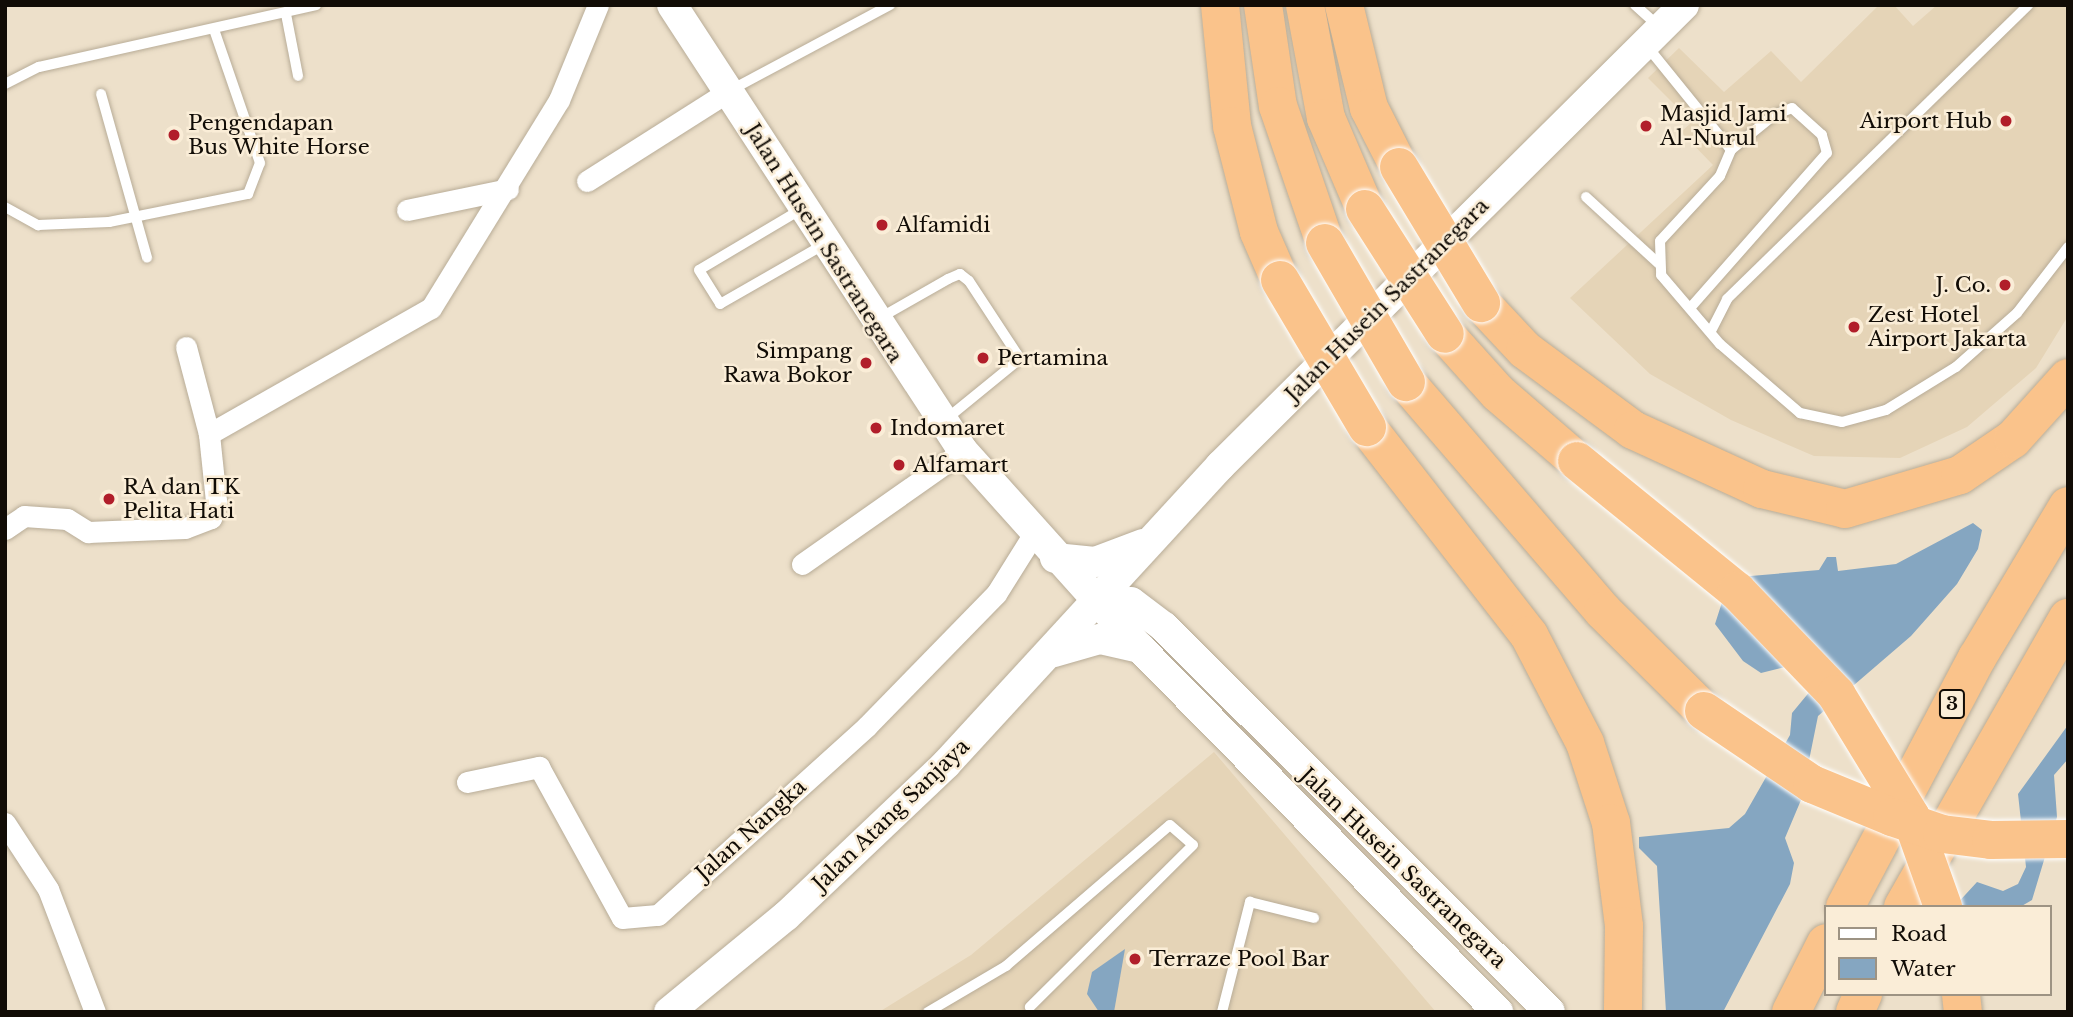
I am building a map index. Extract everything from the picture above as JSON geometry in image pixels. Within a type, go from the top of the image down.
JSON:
[{"type":"highway","points":[[1220,5],[1232,127],[1259,232],[1280,280],[1367,426],[1529,635],[1585,743],[1611,824],[1625,926],[1623,1012]]},
{"type":"highway","points":[[1263,5],[1278,106],[1325,243],[1406,382],[1603,611],[1704,711],[1812,784],[1942,834],[1991,840],[2068,839]]},
{"type":"highway","points":[[1305,5],[1326,118],[1364,209],[1445,334],[1498,393],[1737,591],[1836,694],[1911,817],[1942,905]]},
{"type":"highway","points":[[1344,5],[1369,108],[1399,167],[1480,303],[1525,350],[1633,430],[1762,489],[1845,509],[1960,475],[2012,439],[2068,377]]},
{"type":"highway","name":"3","points":[[1846,905],[1977,658],[2068,506]]},
{"type":"highway","points":[[1904,905],[2068,618]]},
{"type":"highway","points":[[1970,790],[2068,657]]},
{"type":"highway","points":[[1791,1012],[1825,945]]},
{"type":"highway","points":[[1855,1012],[1862,996]]},
{"type":"main road","name":"Jalan Husein Sastranegara","points":[[672,5],[873,322],[963,451],[1044,547],[1140,648],[1498,1012]]},
{"type":"main road","name":"Jalan Husein Sastranegara","points":[[1096,601],[1155,537],[1684,5]]},
{"type":"main road","points":[[1044,547],[1095,562],[1155,537]]},
{"type":"main road","points":[[1044,547],[1066,601],[1054,652],[1100,639],[1140,648]]},
{"type":"main road","name":"Jalan Husein Sastranegara","points":[[1096,601],[1130,602],[1164,627],[1286,754],[1550,1012]]},
{"type":"main road","name":"Jalan Atang Sanjaya","points":[[669,1012],[786,916],[1054,652],[1096,601]]},
{"type":"street","points":[[209,434],[424,316],[508,189],[559,100],[598,5]]},
{"type":"street","points":[[587,181],[729,91]]},
{"type":"street","points":[[407,210],[508,189]]},
{"type":"street","points":[[5,529],[24,516],[67,519],[88,532],[204,523],[216,501],[209,434],[186,347]]},
{"type":"street","points":[[802,564],[963,451]]},
{"type":"street","name":"Jalan Nangka","points":[[467,782],[538,767],[622,918],[658,915],[867,726],[1044,547]]},
{"type":"street","points":[[5,823],[48,889],[95,1012]]},
{"type":"lane","points":[[5,85],[39,67],[215,32],[316,5]]},
{"type":"lane","points":[[729,91],[890,5]]},
{"type":"lane","points":[[1635,5],[1653,36],[1731,150]]},
{"type":"lane","points":[[1712,329],[1727,299],[2028,5]]},
{"type":"lane","points":[[286,14],[298,76]]},
{"type":"lane","points":[[5,207],[38,225],[137,218],[229,203],[256,187],[260,163],[215,32]]},
{"type":"lane","points":[[101,94],[147,258]]},
{"type":"lane","points":[[1691,307],[1827,152],[1822,135],[1792,108],[1774,115],[1731,150],[1720,176],[1660,241],[1658,262],[1666,283],[1712,329],[1720,344],[1800,413],[1842,422],[1886,410],[1956,367],[2017,313],[2068,247]]},
{"type":"lane","points":[[1586,197],[1658,262]]},
{"type":"lane","points":[[800,210],[699,270],[720,304],[823,245]]},
{"type":"lane","points":[[873,322],[948,279],[960,274],[970,281],[1017,354],[1015,363],[941,423]]},
{"type":"lane","points":[[928,1012],[1006,966],[1170,825],[1193,845],[1030,1007]]},
{"type":"lane","points":[[1223,1012],[1250,902],[1314,918]]},
{"type":"shaded area","points":[[1879,5],[1894,5],[1913,26],[1937,5],[2068,5],[2068,316],[2036,368],[1967,427],[1900,458],[1814,456],[1731,420],[1650,374],[1570,298],[1713,165],[1681,132],[1692,122],[1648,78],[1679,48],[1724,92],[1771,51],[1801,82]]},
{"type":"shaded area","points":[[1214,752],[1436,1012],[879,1012],[971,955]]},
{"type":"water","points":[[1973,523],[1982,530],[1978,549],[1957,584],[1911,636],[1818,716],[1801,800],[1785,838],[1794,863],[1790,884],[1723,1012],[1666,1012],[1657,866],[1639,848],[1639,837],[1729,828],[1745,814],[1790,735],[1792,713],[1811,690],[1797,664],[1761,673],[1743,661],[1715,624],[1724,596],[1739,577],[1819,570],[1827,557],[1836,557],[1838,571],[1896,564]]},
{"type":"water","points":[[2068,725],[2068,759],[2054,775],[2057,817],[2032,900],[2023,905],[1956,905],[1977,882],[2003,891],[2018,884],[2026,867],[2018,794]]},
{"type":"water","points":[[1125,949],[1114,1012],[1099,1012],[1087,994],[1092,972]]},
{"type":"place","name":"Airport Hub","points":[[2006,121]]},
{"type":"place","name":"Masjid Jami Al-Nurul","points":[[1646,126]]},
{"type":"place","name":"Pengendapan Bus White Horse","points":[[174,135]]},
{"type":"place","name":"Alfamidi","points":[[882,225]]},
{"type":"place","name":"J. Co.","points":[[2005,285]]},
{"type":"place","name":"Zest Hotel Airport Jakarta","points":[[1854,327]]},
{"type":"place","name":"Pertamina","points":[[983,358]]},
{"type":"place","name":"Simpang Rawa Bokor","points":[[866,363]]},
{"type":"place","name":"Indomaret","points":[[876,428]]},
{"type":"place","name":"Alfamart","points":[[899,465]]},
{"type":"place","name":"RA dan TK Pelita Hati","points":[[109,499]]},
{"type":"place","name":"Terraze Pool Bar","points":[[1135,959]]}]
